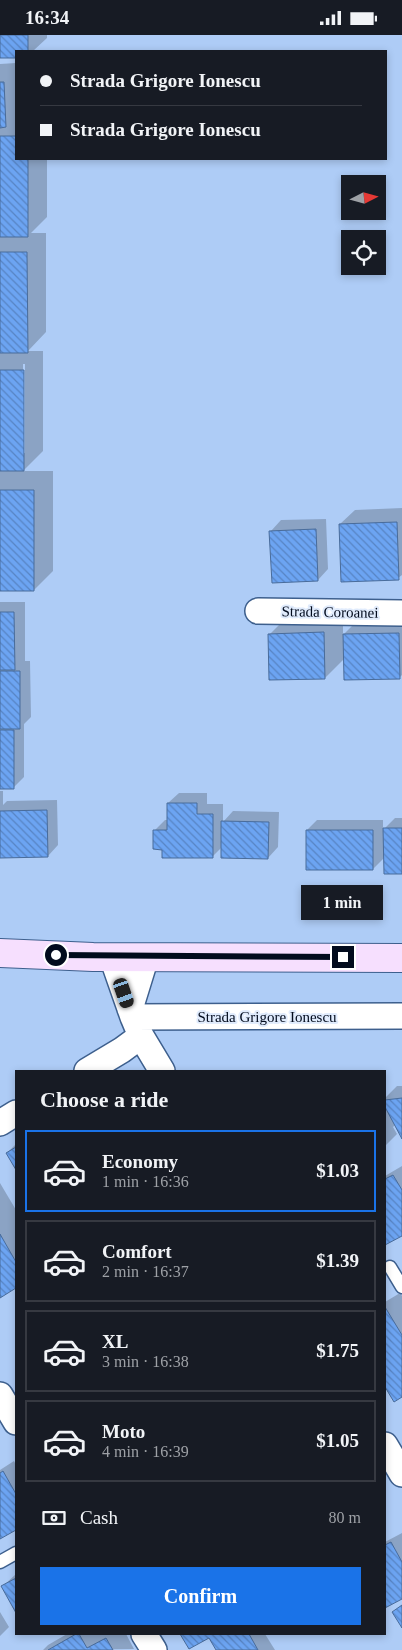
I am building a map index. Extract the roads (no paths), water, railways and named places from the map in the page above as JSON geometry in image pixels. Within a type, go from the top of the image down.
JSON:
[{"type":"main road","points":[[0,953],[112,957],[402,958]]},
{"type":"street","name":"Strada Coroanei","points":[[258,611],[402,613]]},
{"type":"street","points":[[112,957],[135,1021],[161,1070]]},
{"type":"street","points":[[89,1070],[122,1050],[135,1021],[146,957]]},
{"type":"street","name":"Strada Grigore Ionescu","points":[[135,1021],[402,1015]]},
{"type":"street","points":[[0,1123],[15,1114]]},
{"type":"street","points":[[0,1395],[15,1420]]},
{"type":"street","points":[[386,1447],[402,1474]]},
{"type":"street","points":[[145,1635],[154,1650]]},
{"type":"lane","points":[[390,1267],[402,1287]]},
{"type":"lane","points":[[0,1562],[15,1554]]}]
